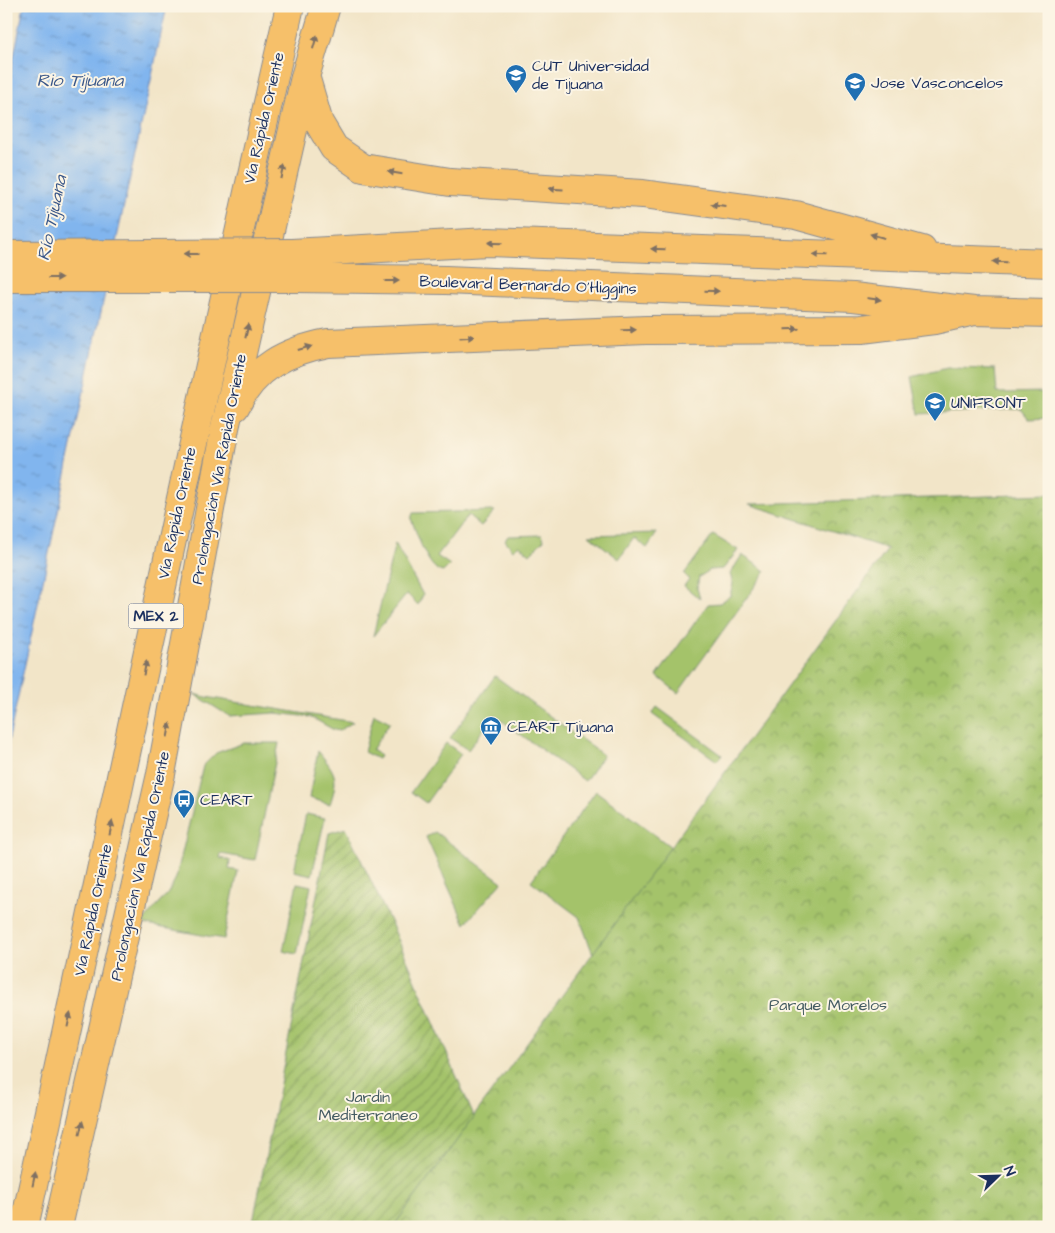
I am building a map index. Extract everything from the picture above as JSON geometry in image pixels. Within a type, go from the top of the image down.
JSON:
[{"type":"main road","name":"Vía Rápida Oriente","points":[[24,1227],[105,859],[215,332],[290,6]]},
{"type":"main road","name":"Prolongación Vía Rápida Oriente","points":[[58,1227],[161,774],[225,428],[305,77],[326,6]]},
{"type":"main road","points":[[305,77],[319,123],[334,148],[363,168],[450,182],[643,194],[796,215],[957,260]]},
{"type":"main road","name":"Boulevard Bernardo O'Higgins","points":[[6,278],[293,266],[488,242],[1049,263]]},
{"type":"main road","name":"Boulevard Bernardo O'Higgins","points":[[6,255],[293,266],[446,280],[854,297],[974,311],[1049,313]]},
{"type":"main road","points":[[225,428],[240,396],[251,382],[282,356],[308,347],[328,343],[646,330],[862,329],[934,320],[974,311]]},
{"type":"green space","points":[[947,368],[995,369],[997,393],[1049,392],[1049,418],[1029,419],[1021,409],[919,414],[912,377]]},
{"type":"green space","name":"Parque Morelos","points":[[1049,494],[1049,1227],[393,1227],[888,549],[749,504]]},
{"type":"green space","points":[[495,511],[481,526],[468,515],[437,556],[450,565],[443,572],[437,570],[427,558],[411,519],[413,513]]},
{"type":"green space","points":[[657,533],[647,548],[634,538],[619,559],[589,535]]},
{"type":"green space","points":[[542,535],[544,540],[530,554],[519,545],[513,550],[505,540],[508,536]]},
{"type":"green space","points":[[713,535],[738,550],[723,569],[710,570],[699,577],[697,588],[700,599],[684,586],[689,579],[684,574]]},
{"type":"green space","points":[[395,543],[423,595],[418,605],[407,594],[373,636]]},
{"type":"green space","points":[[742,555],[766,571],[678,693],[657,676],[708,604],[720,603],[730,596],[733,584],[730,574]]},
{"type":"green space","points":[[495,676],[603,755],[585,781],[494,715],[468,750],[450,738]]},
{"type":"green space","points":[[194,694],[353,722],[339,731],[311,717],[275,713],[229,716]]},
{"type":"green space","points":[[657,707],[722,755],[717,761],[652,714]]},
{"type":"green space","points":[[374,714],[390,722],[372,750],[380,756],[378,759],[364,752]]},
{"type":"green space","points":[[244,743],[279,743],[255,860],[221,854],[220,858],[230,860],[229,869],[238,871],[224,939],[141,924],[168,893],[176,878],[203,766],[216,753]]},
{"type":"green space","points":[[446,743],[461,754],[426,803],[411,792]]},
{"type":"green space","points":[[318,751],[329,765],[334,776],[335,781],[330,804],[309,798]]},
{"type":"green space","points":[[596,791],[671,847],[593,954],[579,917],[531,881]]},
{"type":"green space","points":[[306,814],[325,818],[312,875],[294,871]]},
{"type":"green space","name":"Jardin Mediterraneo","points":[[346,828],[395,932],[474,1117],[393,1227],[252,1227],[329,833]]},
{"type":"green space","points":[[435,832],[502,882],[465,924],[426,837]]},
{"type":"green space","points":[[297,883],[311,886],[297,954],[283,951]]},
{"type":"water","name":"Rio Tijuana","points":[[24,6],[167,6],[6,752],[6,96]]},
{"type":"place","name":"CUT Universidad de Tijuana","points":[[516,94]]},
{"type":"place","name":"Jose Vasconcelos","points":[[855,102]]},
{"type":"place","name":"UNIFRONT","points":[[935,422]]},
{"type":"place","name":"CEART Tijuana","points":[[491,746]]},
{"type":"place","name":"CEART","points":[[184,819]]},
{"type":"water label","name":"Río Tijuana","points":[[52,218]]}]
